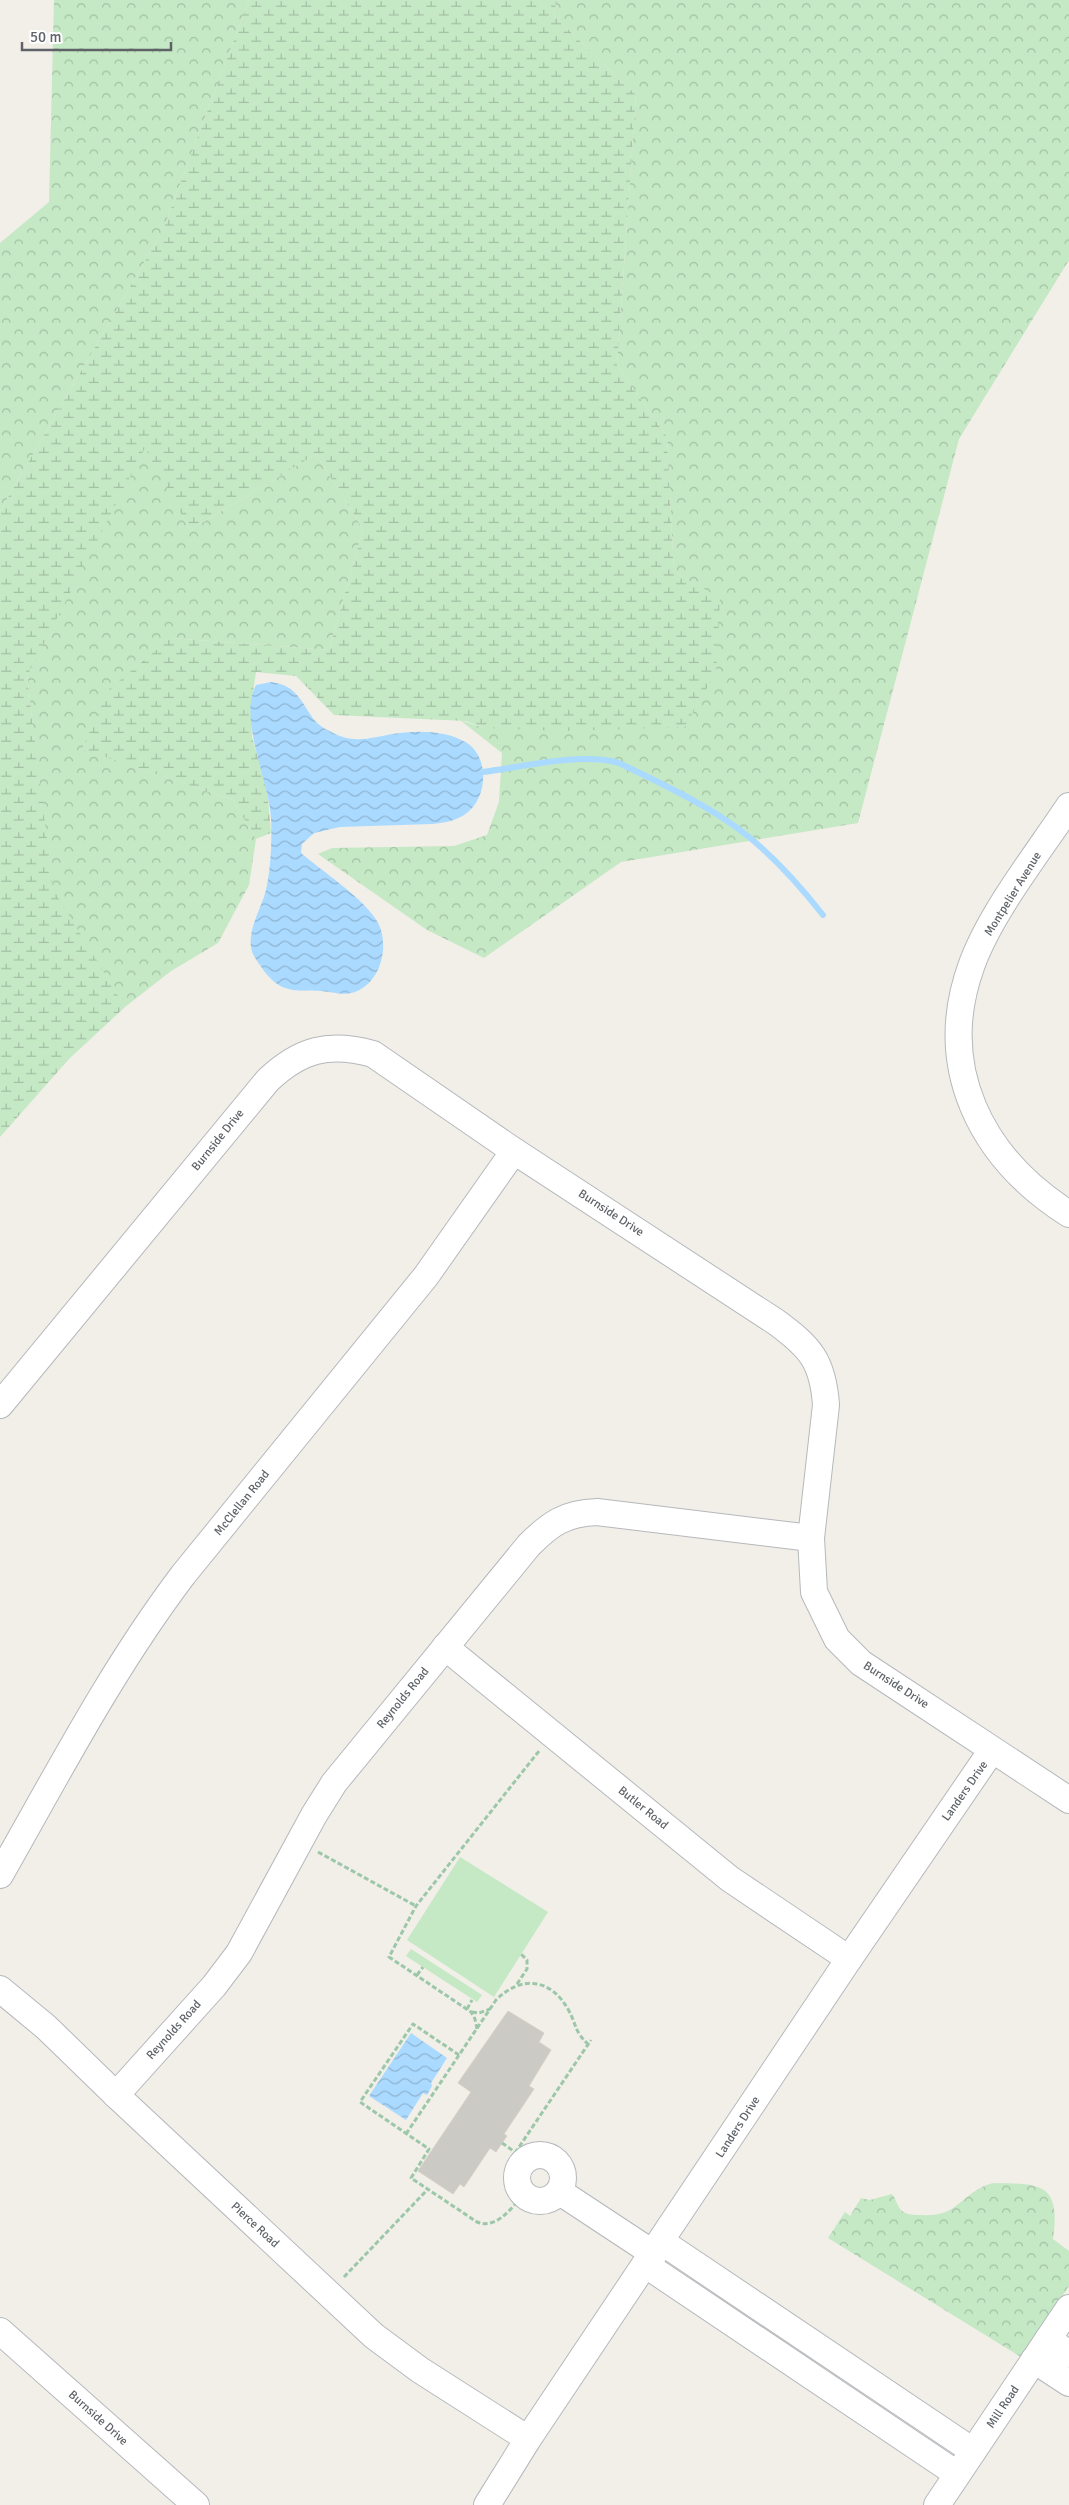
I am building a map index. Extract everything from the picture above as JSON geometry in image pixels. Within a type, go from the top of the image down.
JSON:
[{"type":"street","name":"Montpelier Avenue","points":[[1069,806],[998,913],[972,964],[959,1023],[962,1077],[982,1128],[1019,1174],[1049,1201],[1069,1214]]},
{"type":"street","name":"Burnside Drive","points":[[0,1404],[268,1080],[290,1061],[318,1049],[348,1048],[373,1054],[514,1151],[776,1322],[802,1341],[810,1352],[825,1386],[826,1405],[811,1538],[814,1592],[837,1639],[861,1663],[1069,1800]]},
{"type":"street","name":"McClellan Road","points":[[0,1875],[125,1656],[153,1615],[183,1575],[426,1276],[514,1151]]},
{"type":"street","name":"Reynolds Road","points":[[116,2095],[214,1986],[239,1953],[299,1842],[334,1783],[529,1545],[553,1522],[580,1512],[597,1512],[811,1538]]},
{"type":"street","name":"Butler Road","points":[[444,1647],[730,1879],[849,1959]]},
{"type":"street","name":"Landers Drive","points":[[487,2505],[528,2439],[654,2254],[849,1959],[992,1750]]},
{"type":"street","name":"Pierce Road","points":[[0,1989],[46,2027],[374,2336],[420,2370],[528,2439]]},
{"type":"street","points":[[540,2154],[554,2158],[559,2163],[564,2177],[560,2192],[546,2200],[530,2199],[524,2194],[517,2180],[520,2156],[540,2154]]},
{"type":"street","points":[[560,2192],[654,2254],[973,2451]]},
{"type":"street","points":[[654,2254],[957,2474]]},
{"type":"street","name":"Mill Road","points":[[937,2505],[973,2451],[1050,2351],[1069,2308]]},
{"type":"street","name":"Burnside Drive","points":[[0,2331],[196,2505]]},
{"type":"street","points":[[1050,2351],[1069,2383]]},
{"type":"path","points":[[476,2029],[475,2019],[471,2012],[389,1957],[416,1906],[552,1735]]},
{"type":"path","points":[[299,1842],[416,1906]]},
{"type":"path","points":[[406,2134],[490,2009],[501,1995],[517,1984],[528,1966],[528,1960],[521,1954]]},
{"type":"path","points":[[417,1975],[422,1967]]},
{"type":"path","points":[[517,1984],[533,1983],[552,1991],[565,2004],[576,2030],[588,2044]]},
{"type":"path","points":[[467,2009],[472,2000]]},
{"type":"path","points":[[471,2012],[479,2013],[490,2009]]},
{"type":"path","points":[[459,2055],[413,2024],[360,2102],[429,2149],[411,2178],[482,2224],[499,2219],[524,2194]]},
{"type":"path","points":[[502,2144],[520,2156],[591,2040]]},
{"type":"path","points":[[328,2294],[428,2189]]},
{"type":"green space","points":[[54,0],[249,0],[163,230],[0,511],[0,243],[49,202]]},
{"type":"green space","points":[[249,0],[557,0],[553,15],[636,95],[617,365],[667,437],[674,572],[720,598],[716,672],[685,727],[564,731],[484,728],[466,721],[334,715],[296,676],[256,672],[251,706],[252,737],[267,787],[271,833],[256,839],[233,800],[82,749],[108,690],[171,638],[329,650],[363,529],[316,454],[190,530],[145,448],[27,676],[53,889],[125,1007],[69,1059],[0,1137],[0,511],[163,230]]},
{"type":"green space","points":[[557,0],[1069,0],[1069,260],[959,439],[858,823],[621,862],[484,958],[427,930],[318,854],[332,848],[454,846],[487,835],[499,802],[502,753],[460,720],[484,728],[719,598],[674,572],[667,437],[617,365],[636,95],[553,15]]},
{"type":"green space","points":[[145,447],[190,530],[316,454],[363,529],[329,650],[171,638],[83,749],[233,800],[256,839],[249,885],[218,943],[171,971],[125,1007],[52,889],[27,675]]},
{"type":"green space","points":[[460,1857],[548,1912],[494,1997],[407,1940]]},
{"type":"green space","points":[[411,1949],[482,1995],[477,2002],[406,1956]]},
{"type":"green space","points":[[993,2183],[1023,2184],[1044,2190],[1050,2196],[1054,2206],[1053,2239],[1069,2251],[1069,2286],[1021,2357],[828,2238],[845,2212],[850,2216],[861,2198],[870,2200],[892,2194],[902,2211],[908,2214],[934,2215],[952,2209],[973,2192]]},
{"type":"water","points":[[271,682],[286,686],[292,690],[318,723],[328,731],[340,736],[360,739],[401,733],[441,733],[467,743],[480,758],[483,779],[482,790],[472,808],[457,819],[432,824],[340,827],[314,833],[302,844],[301,853],[360,901],[375,918],[380,927],[383,937],[382,960],[372,979],[365,987],[355,992],[342,994],[283,987],[277,984],[264,971],[252,952],[252,928],[264,898],[268,881],[271,818],[252,732],[251,699],[256,685]]},
{"type":"water","points":[[411,2033],[447,2058],[431,2083],[432,2086],[427,2095],[423,2093],[406,2120],[369,2096]]},
{"type":"building","points":[[508,2011],[544,2033],[539,2042],[551,2050],[529,2086],[534,2089],[504,2134],[507,2136],[496,2152],[490,2148],[464,2187],[460,2184],[453,2194],[418,2171],[471,2092],[458,2083]]},
{"type":"waterway","points":[[483,772],[570,760],[588,759],[619,763],[719,815],[749,837],[779,864],[823,915]]}]
